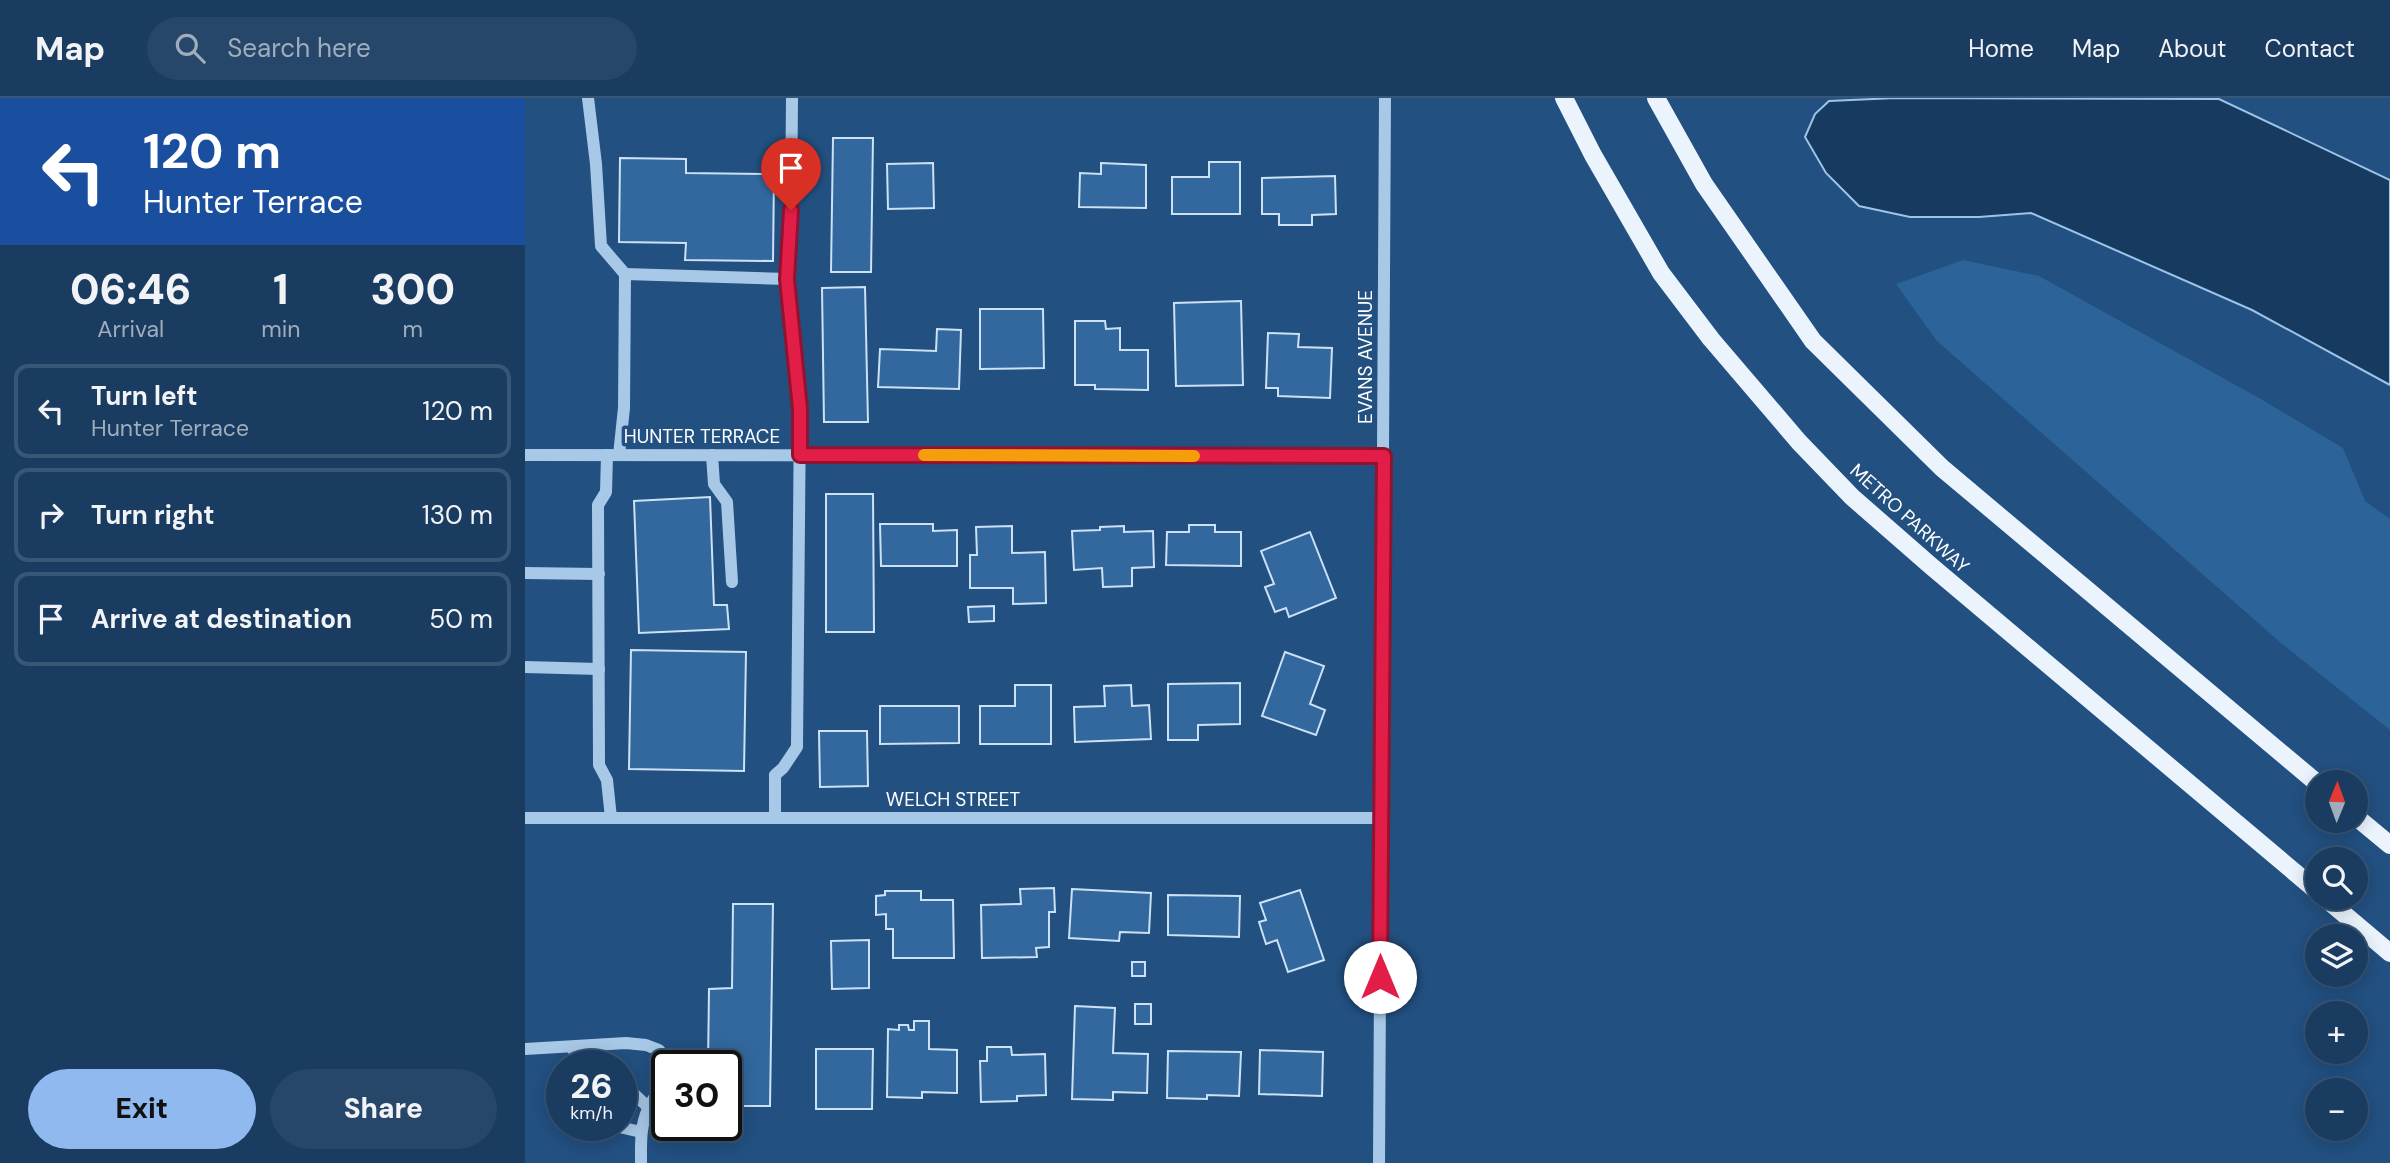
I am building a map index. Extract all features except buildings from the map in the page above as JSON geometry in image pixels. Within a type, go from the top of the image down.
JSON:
[{"type":"main road","name":"METRO PARKWAY","points":[[1563,98],[1661,273],[1711,339],[1799,442],[1852,498],[2305,881]]},
{"type":"main road","points":[[1656,98],[1704,184],[1813,341],[1942,468],[2305,773]]},
{"type":"main road","points":[[2368,827],[2390,845]]},
{"type":"main road","points":[[2339,910],[2390,953]]},
{"type":"street","points":[[588,98],[596,164],[601,246],[625,274],[624,408],[606,492],[598,505],[599,765],[607,780],[611,818]]},
{"type":"street","points":[[775,818],[775,775],[797,747],[800,409],[787,279],[792,98]]},
{"type":"street","name":"EVANS AVENUE","points":[[1378,1163],[1385,98]]},
{"type":"street","points":[[625,274],[787,279]]},
{"type":"street","name":"HUNTER TERRACE","points":[[525,454],[1384,456]]},
{"type":"street","points":[[712,455],[713,484],[727,502],[732,582]]},
{"type":"street","points":[[525,573],[599,574]]},
{"type":"street","points":[[525,667],[599,668]]},
{"type":"street","name":"WELCH STREET","points":[[525,818],[1381,818]]},
{"type":"street","points":[[525,1049],[626,1043],[646,1045],[659,1050]]},
{"type":"street","points":[[580,1047],[584,1050]]},
{"type":"street","points":[[637,1097],[649,1108]]},
{"type":"street","points":[[641,1163],[641,1132],[651,1105]]},
{"type":"street","points":[[637,1131],[641,1132]]},
{"type":"shaded area","points":[[1896,98],[2219,99],[2390,180],[2390,385],[2252,310],[2031,213],[1979,217],[1910,217],[1859,206],[1826,173],[1805,137],[1815,114],[1829,101]]},
{"type":"shaded area","points":[[1963,260],[2039,276],[2259,398],[2343,448],[2365,501],[2390,519],[2390,730],[2281,643],[1937,341],[1896,284]]},
{"type":"slow traffic","points":[[924,455],[1194,456]]},
{"type":"route","points":[[791,210],[787,279],[800,409],[800,455],[1384,456],[1380,977]]}]
